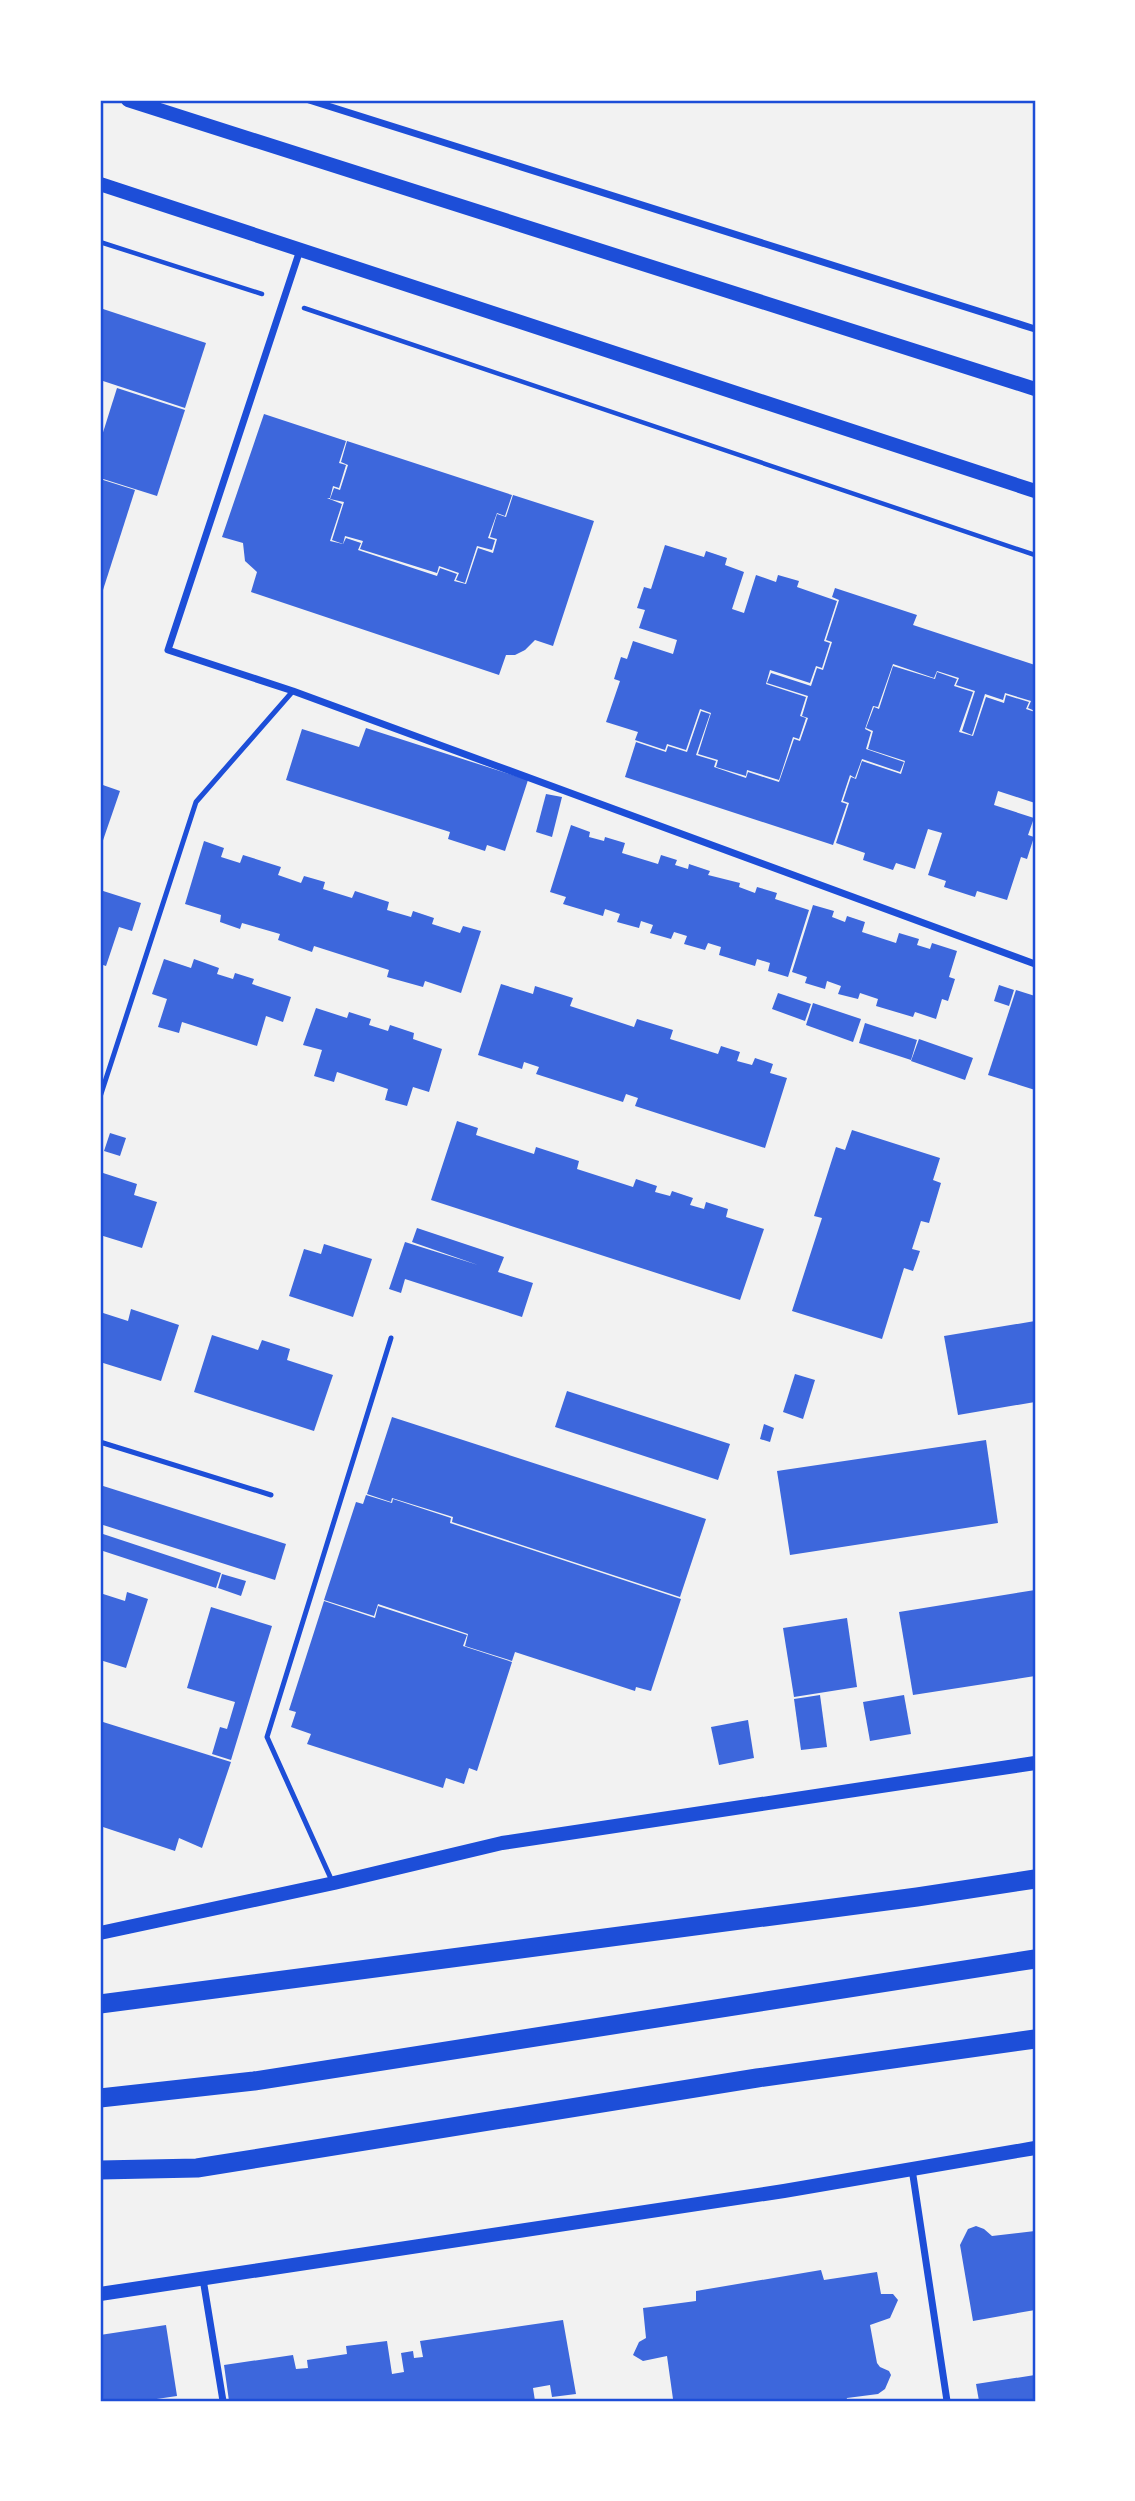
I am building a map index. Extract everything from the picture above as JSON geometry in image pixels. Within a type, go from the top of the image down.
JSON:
[{"type":"highway","points":[[917,1897],[1035,1865]]},
{"type":"highway","points":[[100,2004],[917,1897],[1035,1879]]},
{"type":"highway","points":[[100,2098],[254,2081],[1035,1959]]},
{"type":"highway","points":[[100,2170],[197,2168],[757,2078],[1035,2039]]},
{"type":"main road","points":[[128,100],[1035,389]]},
{"type":"main road","points":[[100,184],[1035,491]]},
{"type":"main road","points":[[100,1933],[334,1884],[502,1843],[1035,1763]]},
{"type":"main road","points":[[100,2294],[784,2191],[1035,2148]]},
{"type":"street","points":[[309,100],[1035,329]]},
{"type":"street","points":[[300,250],[168,650],[293,691],[1035,964]]},
{"type":"street","points":[[912,2169],[947,2401]]},
{"type":"street","points":[[203,2278],[223,2401]]},
{"type":"lane","points":[[100,1097],[196,802],[293,691]]},
{"type":"lane","points":[[334,1884],[267,1737],[391,1338]]},
{"type":"lane","points":[[100,1442],[271,1494]]},
{"type":"path","points":[[100,242],[284,301],[1035,555]]},
{"type":"building","points":[[100,308],[206,343],[185,408],[100,380]]},
{"type":"building","points":[[117,388],[185,410],[157,496],[100,478],[100,442]]},
{"type":"building","points":[[264,414],[346,441],[339,463],[346,465],[339,488],[333,486],[330,498],[327,498],[342,504],[330,541],[343,544],[346,538],[361,543],[358,550],[437,576],[440,568],[457,574],[454,581],[466,584],[478,548],[493,553],[497,539],[490,537],[497,514],[506,517],[513,495],[594,521],[553,646],[535,640],[525,650],[515,655],[506,655],[499,675],[251,592],[257,572],[245,561],[243,543],[222,537]]},
{"type":"building","points":[[347,441],[512,495],[505,516],[497,513],[488,538],[495,540],[492,550],[477,546],[465,583],[456,580],[459,573],[439,566],[437,573],[360,549],[363,541],[345,536],[343,544],[332,540],[344,502],[330,499],[334,488],[340,490],[348,465],[341,462]]},
{"type":"building","points":[[100,479],[135,490],[103,590],[100,589]]},
{"type":"building","points":[[665,545],[704,557],[706,551],[727,558],[725,565],[744,572],[732,609],[744,613],[756,575],[776,582],[778,575],[799,581],[797,587],[837,601],[824,641],[830,643],[822,668],[816,666],[810,683],[770,670],[766,684],[806,697],[800,716],[806,718],[799,739],[793,737],[779,780],[747,770],[746,776],[716,767],[718,760],[698,754],[711,713],[700,709],[686,750],[667,744],[665,750],[635,740],[638,732],[606,722],[620,681],[614,679],[621,657],[627,659],[633,641],[673,654],[677,640],[639,628],[645,610],[637,608],[644,587],[651,589]]},
{"type":"building","points":[[835,588],[917,615],[913,625],[1035,665],[1035,711],[1028,708],[1031,701],[1005,693],[1003,700],[985,694],[972,735],[962,731],[975,691],[956,685],[959,678],[937,671],[934,678],[893,664],[878,707],[873,706],[865,729],[871,732],[866,749],[904,762],[900,772],[862,759],[855,778],[850,775],[841,802],[847,804],[833,845],[625,777],[636,742],[666,752],[668,746],[687,752],[701,711],[710,714],[696,755],[716,761],[714,767],[746,778],[748,772],[779,782],[794,739],[800,741],[808,718],[802,716],[808,696],[767,683],[771,673],[811,686],[817,668],[823,670],[832,642],[826,640],[839,600],[832,597]]},
{"type":"building","points":[[893,666],[935,679],[937,672],[957,679],[954,686],[973,692],[959,732],[973,736],[986,697],[1004,703],[1006,695],[1029,702],[1026,709],[1035,712],[1035,803],[998,791],[994,805],[1034,818],[1028,835],[1034,837],[1027,859],[1021,857],[1007,900],[977,891],[975,897],[944,887],[946,881],[928,875],[942,833],[928,829],[915,869],[896,863],[893,870],[863,860],[865,853],[836,843],[849,803],[843,801],[851,777],[856,779],[862,761],[901,774],[905,761],[868,749],[873,731],[866,728],[874,707],[879,709]]},
{"type":"building","points":[[366,728],[528,780],[505,851],[487,845],[485,851],[448,839],[450,832],[286,780],[302,729],[359,747]]},
{"type":"building","points":[[100,784],[120,791],[100,849]]},
{"type":"building","points":[[546,794],[562,797],[552,837],[536,832]]},
{"type":"building","points":[[571,825],[590,832],[589,837],[604,841],[605,837],[625,843],[622,853],[658,864],[661,855],[677,860],[675,865],[688,869],[689,864],[710,871],[708,875],[740,883],[739,887],[755,893],[757,887],[777,893],[775,899],[809,910],[788,977],[768,971],[770,963],[757,959],[755,966],[719,955],[721,947],[708,943],[705,950],[684,944],[687,936],[674,932],[671,939],[650,933],[653,925],[641,921],[639,928],[617,922],[620,914],[605,909],[603,916],[563,904],[566,897],[550,892]]},
{"type":"building","points":[[204,841],[224,848],[221,857],[240,863],[243,855],[281,867],[278,875],[301,883],[304,876],[325,882],[323,889],[352,898],[355,891],[389,902],[387,910],[411,917],[413,911],[434,918],[432,924],[460,933],[463,926],[481,931],[461,993],[425,981],[423,987],[387,977],[389,970],[314,946],[312,952],[278,940],[280,934],[242,923],[240,929],[220,922],[221,915],[185,904]]},
{"type":"building","points":[[100,890],[141,903],[132,931],[119,927],[106,966],[100,964]]},
{"type":"building","points":[[813,905],[834,911],[832,917],[845,922],[847,916],[865,922],[862,932],[896,943],[899,933],[919,939],[917,945],[930,949],[932,943],[957,951],[949,977],[955,979],[948,1001],[942,999],[936,1019],[915,1012],[913,1017],[876,1006],[878,999],[860,993],[858,999],[838,994],[841,986],[827,981],[825,989],[805,983],[807,977],[792,972]]},
{"type":"building","points":[[164,959],[191,968],[194,959],[219,968],[217,974],[233,979],[235,973],[254,979],[252,984],[291,997],[283,1022],[266,1016],[257,1046],[182,1022],[179,1033],[158,1027],[167,999],[152,994]]},
{"type":"building","points":[[501,984],[533,994],[535,986],[573,998],[570,1006],[634,1027],[637,1019],[673,1030],[670,1039],[718,1054],[721,1046],[740,1052],[737,1061],[752,1065],[755,1058],[773,1064],[770,1073],[787,1078],[765,1148],[635,1106],[638,1098],[626,1094],[623,1102],[536,1074],[539,1067],[524,1062],[522,1069],[478,1055]]},
{"type":"building","points":[[999,985],[1014,990],[1009,1006],[994,1001]]},
{"type":"building","points":[[1016,990],[1035,996],[1035,1090],[988,1075]]},
{"type":"building","points":[[778,993],[811,1004],[805,1021],[772,1009]]},
{"type":"building","points":[[813,1003],[861,1019],[853,1042],[806,1025]]},
{"type":"building","points":[[316,1008],[347,1018],[349,1012],[371,1019],[369,1025],[388,1031],[390,1025],[414,1033],[413,1039],[442,1049],[429,1092],[413,1087],[407,1106],[385,1100],[388,1089],[337,1072],[334,1082],[314,1076],[322,1050],[303,1045]]},
{"type":"building","points":[[865,1023],[917,1040],[911,1060],[859,1043]]},
{"type":"building","points":[[919,1039],[973,1058],[965,1080],[911,1061]]},
{"type":"building","points":[[457,1121],[478,1128],[476,1135],[534,1154],[536,1147],[579,1161],[577,1169],[633,1187],[636,1179],[657,1186],[655,1192],[670,1196],[672,1191],[693,1198],[690,1205],[704,1209],[706,1202],[728,1209],[726,1217],[764,1229],[740,1300],[431,1200]]},
{"type":"building","points":[[852,1130],[940,1158],[933,1180],[941,1183],[929,1223],[921,1221],[912,1249],[920,1251],[913,1271],[904,1268],[882,1339],[792,1311],[822,1218],[814,1216],[836,1147],[845,1150]]},
{"type":"building","points":[[110,1133],[126,1138],[120,1156],[104,1151]]},
{"type":"building","points":[[100,1172],[137,1184],[134,1195],[157,1202],[142,1248],[100,1235]]},
{"type":"building","points":[[417,1228],[504,1257],[498,1272],[533,1283],[522,1317],[405,1279],[401,1293],[389,1289],[405,1242],[478,1265],[412,1242]]},
{"type":"building","points":[[324,1244],[372,1259],[353,1317],[289,1296],[304,1249],[321,1254]]},
{"type":"building","points":[[131,1309],[179,1325],[161,1381],[100,1362],[100,1312],[128,1321]]},
{"type":"building","points":[[1035,1321],[1035,1402],[958,1415],[944,1336]]},
{"type":"building","points":[[212,1335],[258,1350],[262,1340],[290,1349],[287,1360],[333,1375],[314,1431],[194,1392]]},
{"type":"building","points":[[795,1374],[815,1380],[803,1419],[783,1412]]},
{"type":"building","points":[[567,1391],[730,1444],[718,1480],[555,1427]]},
{"type":"building","points":[[392,1417],[706,1519],[680,1597],[452,1522],[453,1517],[392,1498],[391,1502],[367,1494]]},
{"type":"building","points":[[764,1424],[774,1428],[770,1442],[760,1439]]},
{"type":"building","points":[[986,1440],[998,1523],[790,1555],[777,1471]]},
{"type":"building","points":[[100,1485],[286,1544],[275,1580],[100,1524]]},
{"type":"building","points":[[366,1495],[392,1503],[393,1499],[451,1518],[450,1523],[681,1599],[651,1691],[636,1687],[635,1691],[515,1652],[512,1661],[465,1646],[468,1634],[378,1604],[374,1616],[324,1600],[356,1502],[363,1504]]},
{"type":"building","points":[[100,1533],[221,1573],[216,1588],[100,1550]]},
{"type":"building","points":[[222,1574],[246,1581],[241,1596],[218,1588]]},
{"type":"building","points":[[1035,1590],[1035,1676],[913,1695],[899,1612]]},
{"type":"building","points":[[127,1592],[148,1599],[126,1668],[100,1660],[100,1593],[125,1601]]},
{"type":"building","points":[[324,1601],[375,1618],[378,1606],[467,1635],[463,1646],[512,1662],[477,1771],[469,1768],[464,1784],[446,1778],[443,1788],[307,1744],[311,1734],[291,1727],[296,1712],[289,1710]]},
{"type":"building","points":[[211,1607],[272,1626],[231,1760],[212,1754],[220,1727],[227,1729],[235,1702],[187,1688]]},
{"type":"building","points":[[847,1618],[857,1687],[794,1697],[783,1628]]},
{"type":"building","points":[[820,1695],[827,1747],[801,1750],[794,1699]]},
{"type":"building","points":[[904,1695],[911,1734],[870,1741],[863,1702]]},
{"type":"building","points":[[748,1720],[754,1758],[719,1765],[711,1727]]},
{"type":"building","points":[[103,1722],[231,1762],[202,1848],[179,1838],[175,1851],[100,1826],[100,1732]]},
{"type":"building","points":[[976,2226],[992,2236],[1035,2231],[1035,2310],[973,2321],[960,2245],[968,2229]]},
{"type":"building","points":[[821,2270],[824,2280],[877,2272],[881,2294],[893,2294],[898,2300],[890,2318],[870,2325],[877,2363],[891,2375],[885,2389],[878,2394],[847,2398],[846,2401],[670,2401],[673,2399],[667,2356],[643,2361],[633,2355],[639,2342],[646,2338],[643,2308],[696,2301],[696,2291]]},
{"type":"building","points":[[563,2320],[576,2394],[552,2397],[550,2385],[533,2388],[535,2401],[229,2401],[224,2365],[293,2355],[296,2369],[308,2368],[307,2360],[347,2354],[346,2346],[387,2341],[392,2374],[404,2372],[401,2353],[413,2351],[414,2358],[423,2357],[420,2341]]},
{"type":"building","points":[[166,2325],[177,2396],[143,2401],[100,2401],[100,2335]]},
{"type":"building","points":[[1035,2375],[1035,2401],[979,2401],[976,2384]]}]
